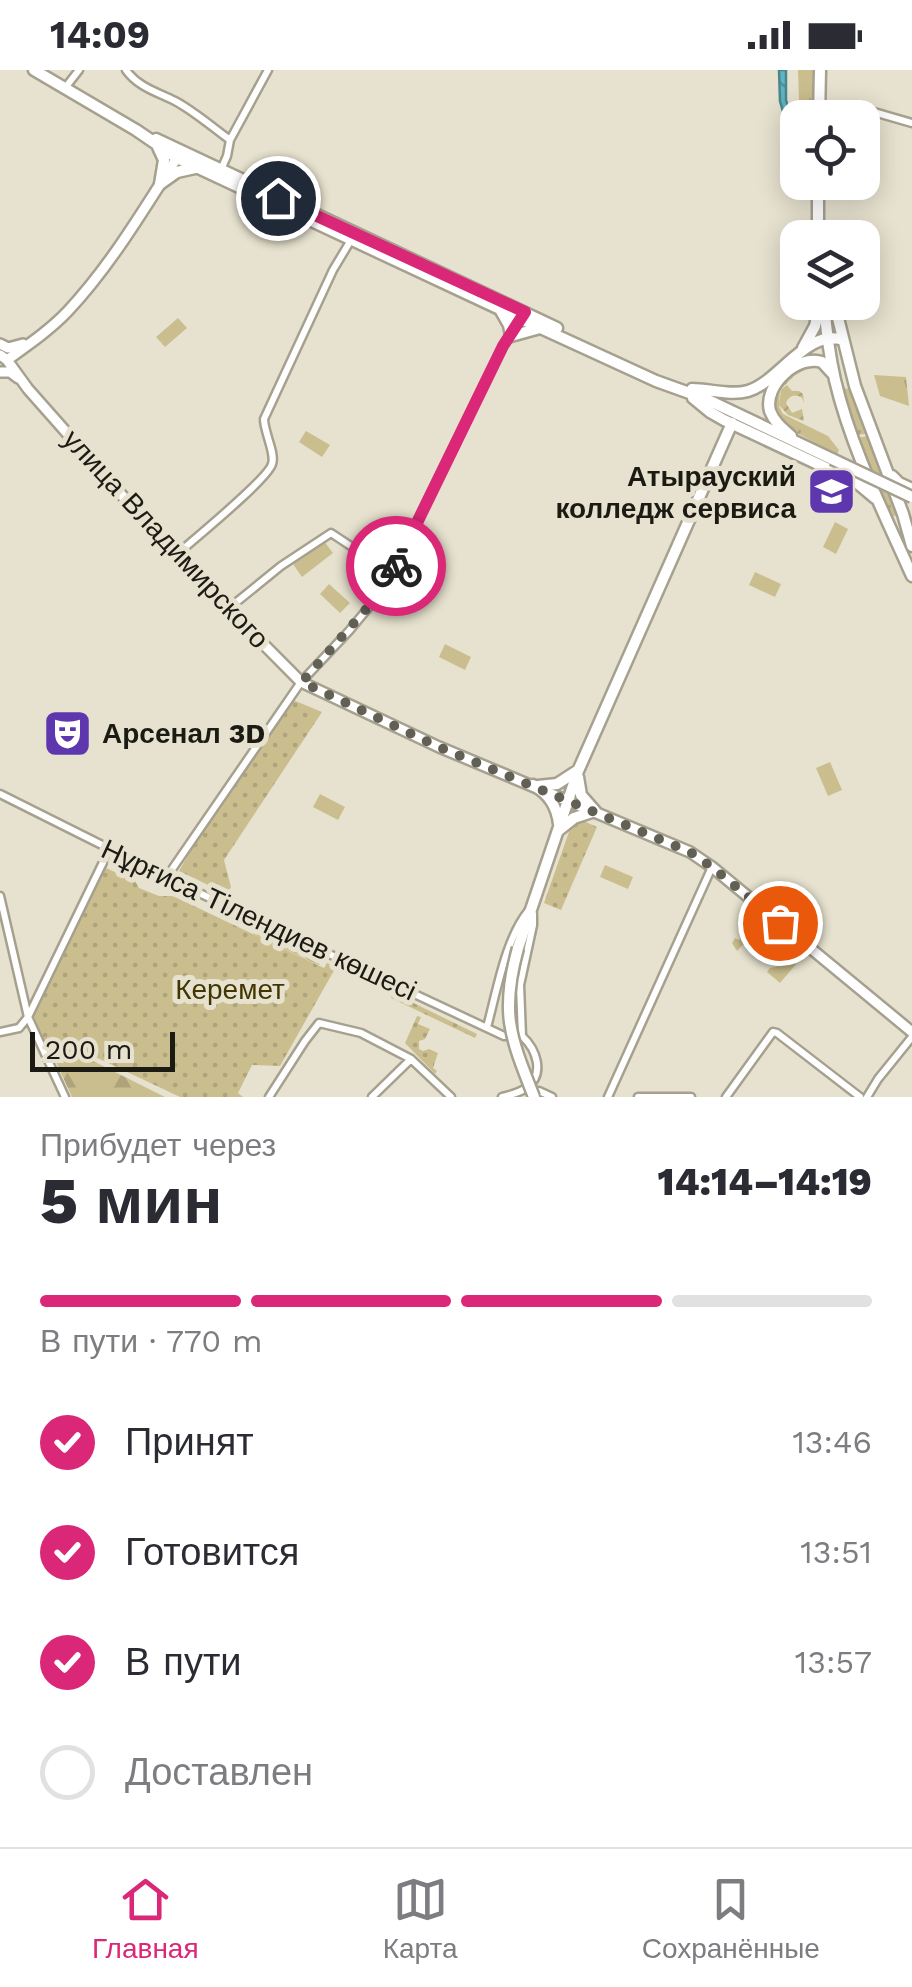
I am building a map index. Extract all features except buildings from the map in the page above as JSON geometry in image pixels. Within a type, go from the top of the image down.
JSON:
[{"type":"main road","points":[[34,70],[153,142],[164,160],[160,184]]},
{"type":"main road","points":[[822,70],[822,100]]},
{"type":"main road","points":[[153,142],[161,141],[199,168],[690,391],[912,498]]},
{"type":"main road","points":[[179,155],[351,240],[523,316],[541,328],[568,336]]},
{"type":"main road","points":[[160,184],[182,170],[199,168]]},
{"type":"main road","points":[[500,309],[512,336],[541,328]]},
{"type":"main road","points":[[690,391],[745,392],[763,384],[797,355],[817,320]]},
{"type":"main road","points":[[825,320],[838,392],[912,576]]},
{"type":"main road","points":[[838,320],[855,386],[912,536]]},
{"type":"main road","points":[[797,355],[828,339],[843,340]]},
{"type":"main road","points":[[800,444],[771,414],[773,390],[796,364],[808,360],[822,362],[834,378]]},
{"type":"main road","points":[[838,392],[843,384],[855,386]]},
{"type":"main road","points":[[690,391],[710,412],[856,482],[881,506]]},
{"type":"main road","points":[[536,1094],[513,1042],[508,1012],[509,980],[518,948],[578,770],[732,423]]},
{"type":"main road","points":[[886,467],[899,484],[912,489]]},
{"type":"main road","points":[[903,514],[912,546]]},
{"type":"main road","points":[[533,785],[557,784],[578,770]]},
{"type":"main road","points":[[558,831],[574,818],[595,811],[581,795],[578,770]]},
{"type":"main road","points":[[533,785],[554,805],[558,831]]},
{"type":"street","points":[[65,88],[80,70]]},
{"type":"street","points":[[126,70],[154,93],[175,101],[230,140]]},
{"type":"street","points":[[220,175],[230,140],[268,70]]},
{"type":"street","points":[[880,114],[912,123]]},
{"type":"street","points":[[2,363],[67,312],[90,285],[179,155]]},
{"type":"street","points":[[176,556],[272,466],[264,419],[333,270],[351,240]]},
{"type":"street","points":[[166,878],[302,682],[384,589],[503,346],[523,316]]},
{"type":"street","points":[[0,344],[8,348],[35,340]]},
{"type":"street","points":[[24,383],[20,358],[35,340]]},
{"type":"street","name":"улица Владимирского","points":[[2,363],[176,556],[302,682],[439,747],[677,846],[712,867],[912,1035]]},
{"type":"street","points":[[228,608],[332,533],[393,574]]},
{"type":"street","name":"Нұрғиса Тілендиев көшесі","points":[[0,794],[166,878],[504,1036],[522,1036]]},
{"type":"street","points":[[0,1032],[19,1028],[28,1017],[109,850]]},
{"type":"street","points":[[608,1097],[712,867]]},
{"type":"street","points":[[0,896],[28,1017],[65,1097]]},
{"type":"street","points":[[487,1027],[510,945],[520,920],[532,905]]},
{"type":"street","points":[[502,1097],[532,1083],[538,1063],[522,1036],[520,985],[533,925],[532,905]]},
{"type":"street","points":[[269,1097],[305,1041],[324,1023],[361,1033],[411,1059],[451,1097]]},
{"type":"street","points":[[726,1097],[773,1032],[864,1097],[912,1035]]},
{"type":"street","points":[[372,1097],[411,1059]]},
{"type":"street","points":[[536,1094],[552,1097]]},
{"type":"street","points":[[638,1097],[691,1097]]},
{"type":"green space","points":[[798,70],[815,70],[815,100],[799,100]]},
{"type":"green space","points":[[178,318],[187,328],[165,347],[156,337]]},
{"type":"green space","points":[[802,366],[804,370],[780,390],[779,406],[783,414],[828,436],[839,450],[837,455],[776,418],[778,387]]},
{"type":"green space","points":[[874,375],[906,377],[909,406],[880,396]]},
{"type":"green space","points":[[787,385],[803,394],[804,403],[795,396],[786,403],[792,413],[802,409],[804,421],[788,415],[779,405],[781,390]]},
{"type":"green space","points":[[842,390],[850,390],[866,434],[855,435]]},
{"type":"green space","points":[[306,431],[330,445],[322,457],[299,442]]},
{"type":"green space","points":[[867,436],[897,515],[892,517],[857,438]]},
{"type":"green space","points":[[835,522],[848,529],[836,554],[823,547]]},
{"type":"green space","points":[[324,541],[333,553],[302,577],[293,564]]},
{"type":"green space","points":[[755,572],[781,584],[775,597],[749,585]]},
{"type":"green space","points":[[329,584],[350,603],[340,613],[320,594]]},
{"type":"green space","points":[[445,644],[471,657],[465,670],[439,657]]},
{"type":"green space","points":[[293,700],[322,712],[224,860],[231,887],[227,894],[179,871],[219,806]]},
{"type":"green space","points":[[830,762],[842,790],[828,796],[816,768]]},
{"type":"green space","points":[[320,794],[345,807],[338,820],[313,807]]},
{"type":"green space","points":[[579,819],[597,827],[561,910],[544,903],[571,826]]},
{"type":"green space","points":[[605,865],[633,877],[628,889],[600,877]]},
{"type":"green space","name":"Керемет","points":[[106,868],[135,881],[139,888],[159,896],[173,896],[324,968],[327,963],[336,967],[280,1066],[252,1065],[238,1093],[243,1097],[180,1097],[70,1045],[49,1052],[32,1017]]},
{"type":"green space","points":[[795,885],[817,904],[808,914],[786,896]]},
{"type":"green space","points":[[752,924],[766,926],[803,956],[780,983],[767,972],[779,966],[784,950],[758,929],[737,951],[732,943]]},
{"type":"green space","points":[[256,928],[322,960],[319,965],[253,934]]},
{"type":"green space","points":[[393,993],[477,1034],[475,1038],[391,998]]},
{"type":"green space","points":[[417,1016],[421,1017],[418,1024],[430,1029],[425,1039],[419,1041],[419,1049],[438,1053],[435,1074],[405,1043]]},
{"type":"green space","points":[[67,1048],[165,1097],[72,1097],[56,1062]]},
{"type":"water","points":[[779,70],[786,70],[786,100],[780,101]]},
{"type":"way so far","points":[[396,566],[384,589],[302,682],[439,747],[690,852],[780,923]]},
{"type":"place","name":"Атырауский колледж сервиса","points":[[831,492]]},
{"type":"place","name":"Арсенал 3D","points":[[67,733]]},
{"type":"route","points":[[278,198],[525,312],[503,346],[396,566]]}]
